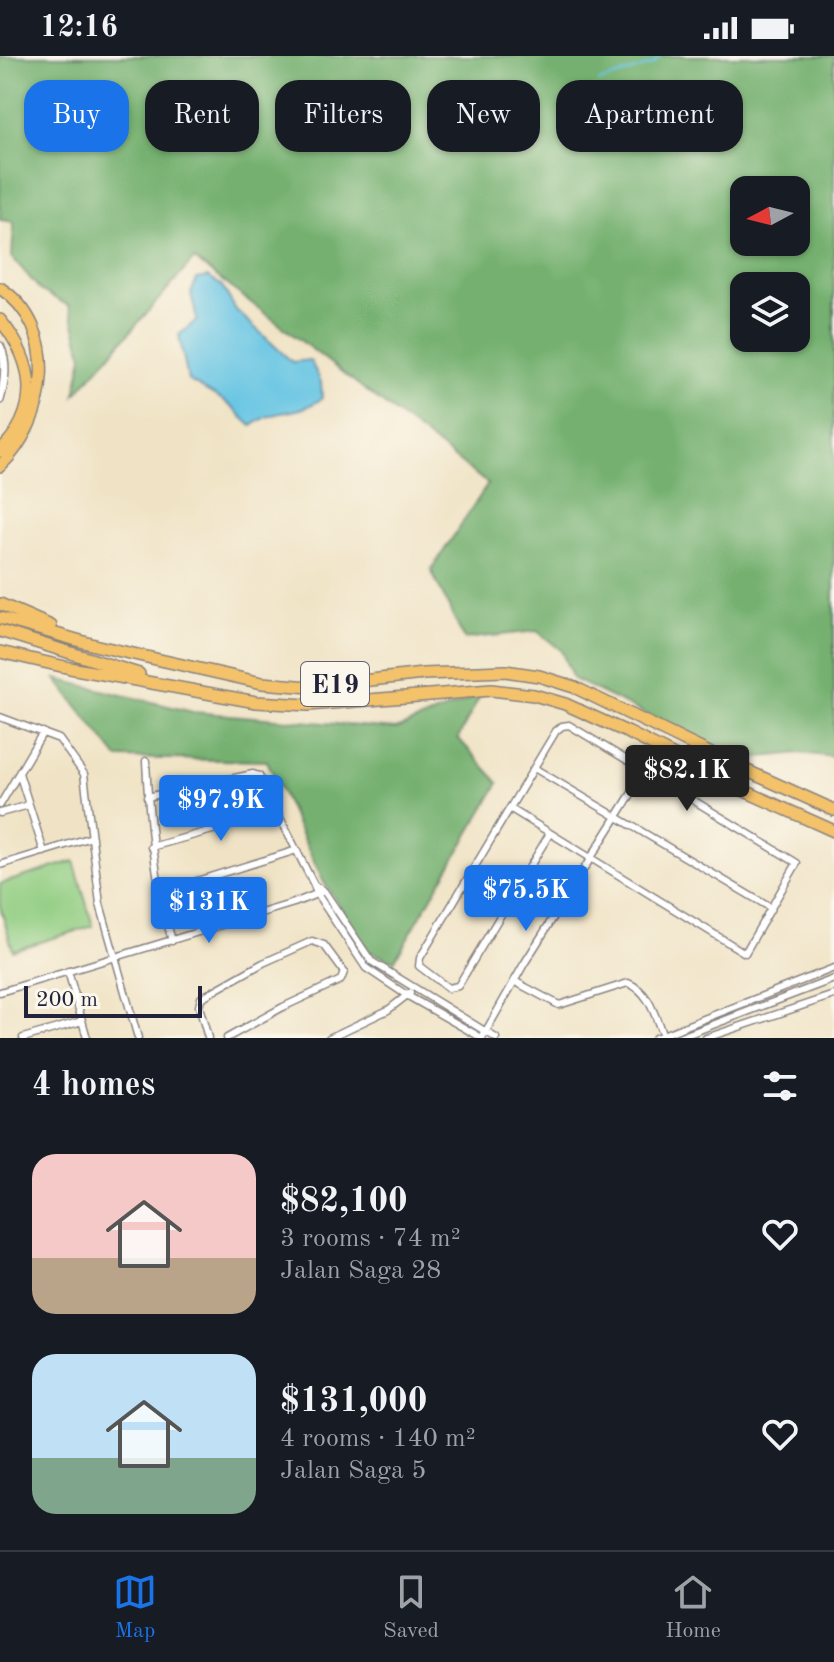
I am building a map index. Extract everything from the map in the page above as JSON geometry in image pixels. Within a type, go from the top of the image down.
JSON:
[{"type":"highway","points":[[0,288],[26,312],[40,352],[42,375],[37,409],[25,436],[0,466]]},
{"type":"highway","points":[[0,320],[14,336],[27,364],[30,390],[24,416],[9,443],[0,451]]},
{"type":"highway","points":[[0,604],[98,646]]},
{"type":"highway","name":"E19","points":[[0,618],[98,646],[249,680],[310,687],[423,674],[505,671],[539,676],[574,687],[834,810]]},
{"type":"highway","name":"E19","points":[[0,631],[189,690],[256,702],[308,705],[491,690],[534,695],[565,704],[629,733],[727,783],[834,831]]},
{"type":"highway","points":[[0,652],[189,690]]},
{"type":"street","points":[[0,346],[5,361],[0,400]]},
{"type":"street","points":[[0,717],[43,732],[64,744],[84,774],[100,904],[138,1038]]},
{"type":"street","points":[[511,809],[593,858],[745,953],[797,863],[569,725],[562,726],[534,768],[419,966],[448,988],[458,986],[550,833]]},
{"type":"street","points":[[0,805],[43,732]]},
{"type":"street","points":[[146,761],[151,847],[158,893],[172,941]]},
{"type":"street","points":[[534,768],[771,908]]},
{"type":"street","points":[[483,1035],[645,772]]},
{"type":"street","points":[[19,773],[44,852]]},
{"type":"street","points":[[147,797],[253,774],[259,776],[314,885],[371,961],[483,1035]]},
{"type":"street","points":[[0,813],[29,805]]},
{"type":"street","points":[[151,847],[256,818]]},
{"type":"street","points":[[0,865],[92,837]]},
{"type":"street","points":[[158,893],[297,850]]},
{"type":"street","points":[[0,992],[320,893]]},
{"type":"street","points":[[320,893],[366,968],[408,996],[483,1035],[496,1038]]},
{"type":"street","points":[[208,1038],[199,1006],[201,998],[263,963],[312,941],[324,945],[344,972],[341,980],[227,1038]]},
{"type":"street","points":[[514,981],[559,1005],[628,983],[642,990],[661,1037],[834,968]]},
{"type":"street","points":[[68,971],[87,1038]]},
{"type":"street","points":[[678,1038],[834,979]]},
{"type":"street","points":[[329,1038],[388,1010],[408,996],[413,988]]},
{"type":"street","points":[[706,1038],[834,995]]},
{"type":"street","points":[[23,1038],[82,1021]]},
{"type":"green space","points":[[0,56],[834,56],[834,757],[800,753],[739,759],[573,679],[561,650],[537,631],[464,639],[431,570],[488,484],[194,259],[75,395],[83,356],[69,306],[40,290],[12,257],[14,222],[0,220]]},
{"type":"green space","points":[[56,679],[193,712],[396,729],[480,696],[458,738],[499,783],[394,961],[368,951],[323,881],[267,761],[118,758]]},
{"type":"green space","points":[[74,861],[93,926],[13,950],[0,906],[0,884]]},
{"type":"water","points":[[208,277],[222,286],[236,310],[292,362],[310,360],[321,382],[322,398],[304,408],[270,416],[252,426],[226,402],[188,380],[179,335],[197,320],[191,293],[197,279]]},
{"type":"waterway","points":[[605,80],[653,64],[660,56]]}]
